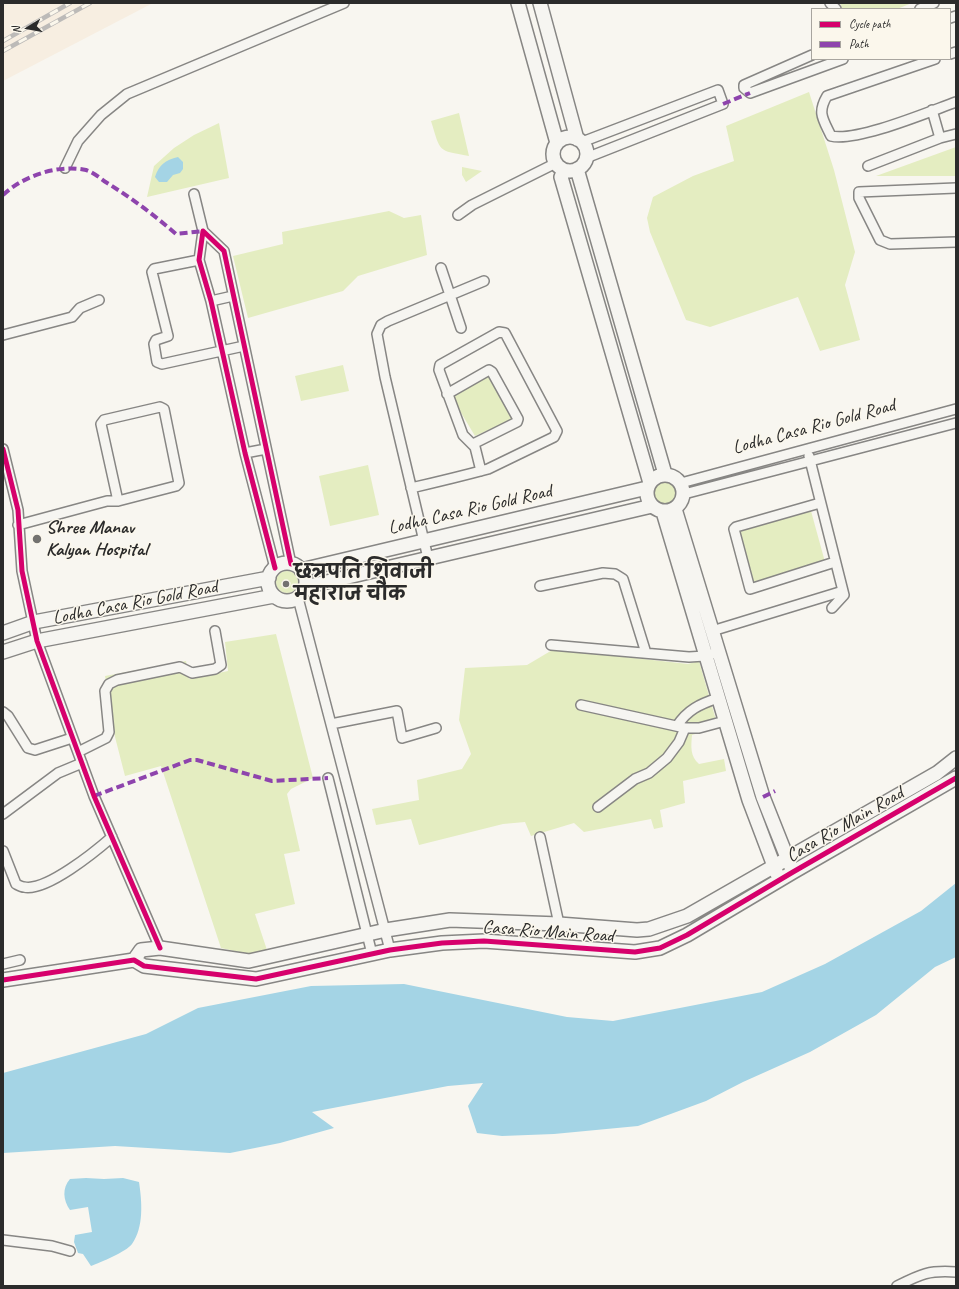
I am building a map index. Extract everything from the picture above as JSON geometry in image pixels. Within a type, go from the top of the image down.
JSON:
[{"type":"street","points":[[65,168],[78,141],[101,115],[127,94],[344,3]]},
{"type":"street","points":[[518,3],[557,143]]},
{"type":"street","points":[[458,215],[472,205],[560,167],[570,171],[578,169],[584,164],[586,152],[580,140],[540,3]]},
{"type":"street","points":[[922,8],[934,3]]},
{"type":"street","points":[[811,55],[744,85],[744,88],[750,94],[840,60]]},
{"type":"street","points":[[932,60],[827,96],[821,107],[824,121],[831,136],[839,138],[858,136],[956,102]]},
{"type":"street","points":[[586,158],[723,104],[718,90],[580,140],[566,137],[557,143],[553,153],[560,167],[561,177],[649,486],[648,501],[663,509],[712,631],[758,781],[793,872]]},
{"type":"street","points":[[932,110],[940,138]]},
{"type":"street","points":[[868,166],[940,138],[956,134]]},
{"type":"street","points":[[578,169],[665,474],[671,475],[682,488],[683,500],[663,509]]},
{"type":"street","points":[[956,188],[859,192],[859,198],[880,240],[890,244],[956,242]]},
{"type":"street","points":[[194,194],[203,231],[199,260],[210,301],[272,573],[269,589],[274,596]]},
{"type":"street","points":[[203,231],[224,250],[266,449],[296,567],[305,577],[302,592],[331,724],[390,950]]},
{"type":"street","points":[[199,260],[154,269],[152,272],[168,336],[156,340],[154,344],[157,362],[162,364],[244,346]]},
{"type":"street","points":[[441,268],[461,328]]},
{"type":"street","points":[[428,558],[385,377],[377,334],[381,325],[388,321],[484,281]]},
{"type":"street","points":[[210,301],[233,296]]},
{"type":"street","points":[[3,335],[72,317],[80,308],[99,300]]},
{"type":"street","points":[[411,488],[481,471],[554,437],[557,431],[505,333],[499,332],[440,365],[439,370],[463,435],[473,444],[481,471]]},
{"type":"street","points":[[447,394],[489,370],[492,372],[518,419],[517,422],[473,444]]},
{"type":"street","points":[[18,525],[107,501],[118,501],[176,486],[179,483],[164,409],[160,407],[104,420],[101,424],[118,501]]},
{"type":"street","name":"Lodha Casa Rio Gold Road","points":[[682,488],[807,449],[956,409]]},
{"type":"street","name":"Lodha Casa Rio Gold Road","points":[[682,488],[810,461],[956,423]]},
{"type":"street","points":[[3,449],[18,510],[22,570],[37,641],[82,763],[160,948]]},
{"type":"street","points":[[245,453],[266,449]]},
{"type":"street","points":[[807,449],[843,591],[843,597],[832,608]]},
{"type":"street","name":"Lodha Casa Rio Gold Road","points":[[3,633],[34,622],[272,573],[281,564],[296,567],[424,541],[649,486],[659,475],[665,474]]},
{"type":"street","points":[[820,503],[736,527],[734,529],[735,536],[750,588],[835,562]]},
{"type":"street","points":[[663,509],[710,674],[744,785],[780,881]]},
{"type":"street","name":"Lodha Casa Rio Gold Road","points":[[3,652],[37,641],[274,596],[284,601],[290,601],[302,592],[428,558],[663,509]]},
{"type":"street","points":[[540,586],[603,574],[615,574],[623,579],[646,653]]},
{"type":"street","points":[[712,631],[843,591]]},
{"type":"street","points":[[78,752],[106,738],[109,732],[105,691],[109,684],[117,680],[180,667],[192,673],[215,669],[221,665],[215,631]]},
{"type":"street","points":[[551,645],[689,657],[705,656],[718,652]]},
{"type":"street","points":[[710,674],[724,670]]},
{"type":"street","points":[[598,807],[635,779],[649,773],[667,758],[679,742],[682,717],[690,710],[718,698]]},
{"type":"street","points":[[581,705],[681,727],[700,728],[725,721]]},
{"type":"street","points":[[331,724],[397,711],[402,738],[436,728]]},
{"type":"street","points":[[3,712],[8,716],[28,748],[35,750],[72,738]]},
{"type":"street","name":"Casa Rio Main Road","points":[[134,960],[141,950],[160,948],[249,962],[386,930],[450,920],[559,924],[615,930],[649,929],[688,916],[787,857],[937,773],[956,758]]},
{"type":"street","points":[[3,814],[58,774],[82,763]]},
{"type":"street","points":[[328,778],[372,954]]},
{"type":"street","name":"Casa Rio Main Road","points":[[3,980],[134,960],[144,966],[256,979],[390,950],[442,943],[484,941],[635,952],[660,948],[688,935],[793,872],[956,778]]},
{"type":"street","points":[[744,785],[758,781]]},
{"type":"street","points":[[3,851],[16,884],[24,888],[35,887],[75,867],[112,837]]},
{"type":"street","points":[[540,837],[559,924]]},
{"type":"street","points":[[3,964],[20,960]]},
{"type":"street","points":[[3,1240],[52,1246],[70,1251]]},
{"type":"street","points":[[897,1286],[922,1273],[938,1271],[956,1272]]},
{"type":"shaded area","points":[[3,3],[153,3],[3,81]]},
{"type":"green space","points":[[840,3],[912,3],[900,8],[842,8]]},
{"type":"green space","points":[[809,92],[834,170],[855,252],[845,285],[860,340],[820,351],[798,297],[710,327],[686,320],[650,232],[647,218],[653,197],[693,176],[734,161],[726,126]]},
{"type":"green space","points":[[459,113],[469,156],[446,151],[442,148],[439,145],[431,121]]},
{"type":"green space","points":[[219,123],[229,178],[147,197],[154,166],[174,148],[194,135]]},
{"type":"green space","points":[[956,147],[956,176],[876,176]]},
{"type":"green space","points":[[462,167],[482,171],[466,182],[462,175]]},
{"type":"green space","points":[[389,211],[404,218],[421,215],[427,255],[358,276],[343,291],[248,318],[233,256],[283,244],[282,232]]},
{"type":"green space","points":[[343,365],[349,391],[301,401],[295,376]]},
{"type":"green space","points":[[490,373],[515,418],[475,436],[451,396]]},
{"type":"green space","points":[[368,465],[379,515],[330,526],[319,476]]},
{"type":"green space","points":[[665,482],[673,485],[676,493],[673,501],[665,504],[657,501],[654,493],[657,485]]},
{"type":"green space","points":[[811,511],[825,562],[749,583],[734,532]]},
{"type":"green space","points":[[287,571],[295,574],[298,582],[295,590],[287,593],[279,590],[276,582],[279,574]]},
{"type":"green space","points":[[276,634],[313,778],[291,789],[287,794],[300,851],[284,854],[295,904],[255,914],[267,950],[253,955],[221,948],[161,766],[125,776],[115,737],[105,676],[186,661],[189,679],[228,671],[225,642]]},
{"type":"green space","points":[[554,649],[688,664],[699,661],[718,727],[692,735],[691,747],[694,758],[699,764],[724,759],[726,771],[683,781],[685,803],[660,810],[663,827],[654,829],[651,819],[584,832],[574,823],[531,836],[525,822],[503,824],[419,845],[411,819],[376,825],[372,809],[419,800],[417,780],[462,769],[471,754],[459,720],[465,668],[527,665]]},
{"type":"water","points":[[178,157],[183,162],[183,169],[180,173],[173,175],[167,182],[159,182],[155,177],[158,169],[166,161]]},
{"type":"water","points":[[956,883],[956,957],[935,967],[876,1015],[810,1052],[743,1082],[706,1101],[638,1126],[554,1134],[502,1136],[477,1133],[468,1106],[483,1083],[448,1086],[312,1112],[334,1128],[280,1143],[230,1153],[115,1146],[3,1153],[3,1073],[146,1034],[198,1008],[311,986],[404,984],[567,1017],[613,1021],[762,992],[825,964],[921,911]]},
{"type":"water","points":[[123,1178],[139,1182],[141,1198],[139,1230],[132,1244],[119,1253],[91,1266],[83,1254],[78,1253],[74,1242],[75,1235],[92,1232],[88,1207],[70,1210],[64,1194],[67,1183],[70,1179]]},
{"type":"railway","points":[[3,41],[70,3]]},
{"type":"railway","points":[[3,51],[90,3]]},
{"type":"marked path","points":[[723,104],[750,93]]},
{"type":"marked path","points":[[3,195],[20,182],[42,173],[64,169],[86,170],[132,200],[176,234],[203,231]]},
{"type":"marked path","points":[[94,796],[190,760],[197,760],[272,781],[328,778]]},
{"type":"marked path","points":[[763,797],[775,791]]},
{"type":"cycle path","points":[[275,568],[245,453],[211,301],[199,260],[203,231],[224,251],[291,564]]},
{"type":"cycle path","points":[[3,449],[18,510],[22,571],[37,641],[94,796],[160,948]]},
{"type":"cycle path","points":[[3,980],[134,960],[144,966],[256,979],[390,950],[442,943],[484,941],[635,952],[660,948],[687,935],[956,778]]},
{"type":"place","name":"Shree Manav Kalyan Hospital","points":[[37,539]]},
{"type":"place","name":"छत्रपति शिवाजी महाराज चौक","points":[[286,584]]}]
